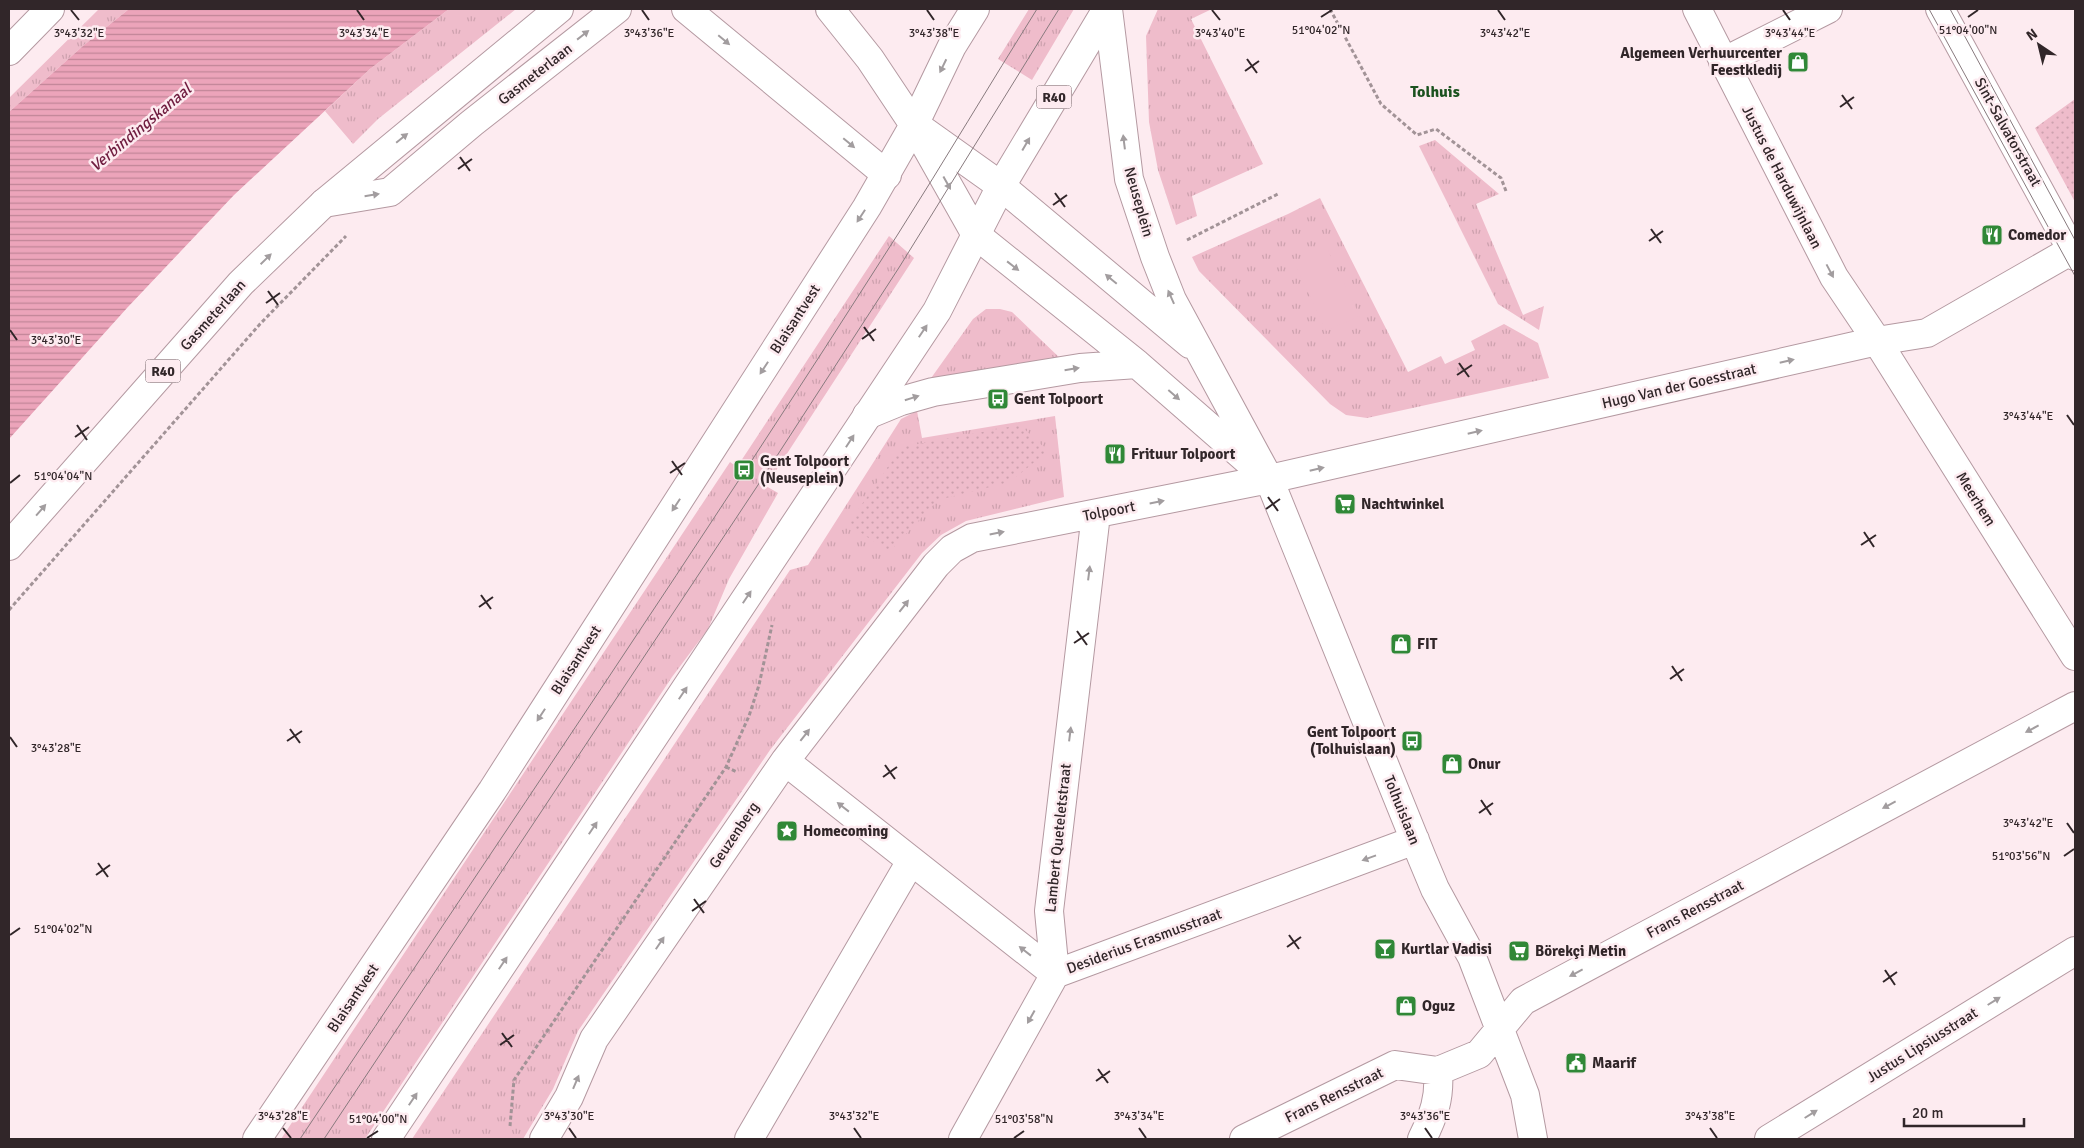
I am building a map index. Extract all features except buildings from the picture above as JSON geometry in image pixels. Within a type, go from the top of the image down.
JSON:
[{"type":"street","points":[[9,51],[50,9]]},
{"type":"street","name":"Gasmeterlaan","points":[[9,546],[241,283],[324,203],[559,9]]},
{"type":"street","name":"Gasmeterlaan","points":[[324,203],[390,192],[472,123],[616,9]]},
{"type":"street","points":[[686,9],[887,175]]},
{"type":"street","name":"Neuseplein","points":[[830,9],[870,59],[914,125],[976,235],[1137,364],[1269,479]]},
{"type":"street","points":[[914,125],[952,46],[975,9]]},
{"type":"street","name":"Neuseplein","points":[[976,235],[1002,186],[1108,9]]},
{"type":"street","name":"Neuseplein","points":[[1108,9],[1129,179],[1155,257],[1172,300],[1269,479]]},
{"type":"street","name":"Justus de Harduwijnlaan","points":[[1697,9],[1834,277],[1877,341]]},
{"type":"street","points":[[1723,62],[1828,9]]},
{"type":"street","name":"Sint-Salvatorstraat","points":[[1940,9],[2074,253]]},
{"type":"street","name":"Blaisantvest","points":[[257,1139],[492,791],[887,175],[914,125]]},
{"type":"street","name":"Neuseplein","points":[[914,125],[1002,186],[1202,355]]},
{"type":"street","points":[[386,1139],[937,311],[976,235]]},
{"type":"street","name":"Hugo Van der Goesstraat","points":[[1269,479],[1877,341],[1927,333],[2074,253]]},
{"type":"street","name":"Meerhem","points":[[1877,341],[2075,656]]},
{"type":"street","points":[[867,416],[901,402],[933,392],[1080,368],[1137,364]]},
{"type":"street","name":"Tolpoort","points":[[952,549],[972,538],[1269,479]]},
{"type":"street","name":"Tolhuislaan","points":[[1269,479],[1435,889],[1472,957],[1525,1095],[1532,1139]]},
{"type":"street","name":"Lambert Queteletstraat","points":[[1055,974],[1049,911],[1096,514]]},
{"type":"street","name":"Geuzenberg","points":[[554,1136],[594,1039],[785,761],[936,565],[952,549]]},
{"type":"street","name":"Frans Rensstraat","points":[[1244,1139],[1395,1065],[1438,1071],[1479,1054],[1523,1001],[2075,706]]},
{"type":"street","name":"Desiderius Erasmusstraat","points":[[785,761],[1055,974],[1415,840]]},
{"type":"street","points":[[749,1139],[911,861]]},
{"type":"street","name":"Justus Lipsiusstraat","points":[[1770,1139],[2075,951]]},
{"type":"street","points":[[963,1139],[1055,974]]},
{"type":"street","points":[[1422,1139],[1432,1120],[1440,1090],[1438,1071]]},
{"type":"path","points":[[1330,9],[1381,104],[1417,135],[1436,129],[1501,178],[1506,190]]},
{"type":"path","points":[[1155,257],[1278,194]]},
{"type":"path","points":[[9,610],[260,324],[350,232]]},
{"type":"path","points":[[510,1129],[514,1080],[726,767],[749,716],[759,685],[774,617]]},
{"type":"green space","points":[[99,9],[129,9],[84,45],[9,112],[9,98]]},
{"type":"green space","points":[[449,9],[516,9],[378,119],[353,144],[325,111],[370,69]]},
{"type":"green space","points":[[1029,9],[1074,9],[1032,80],[998,59]]},
{"type":"green space","points":[[1158,9],[1212,9],[1191,19],[1263,164],[1192,196],[1197,216],[1176,225],[1158,170],[1149,122],[1146,36]]},
{"type":"green space","points":[[2075,99],[2075,202],[2035,128]]},
{"type":"green space","points":[[1435,140],[1499,194],[1476,204],[1523,315],[1544,306],[1539,330],[1498,304],[1419,146]]},
{"type":"green space","points":[[1320,198],[1408,372],[1441,356],[1445,364],[1475,350],[1471,341],[1504,324],[1538,343],[1549,378],[1367,418],[1346,415],[1330,404],[1199,271],[1192,257]]},
{"type":"green space","points":[[889,236],[914,258],[766,486],[778,493],[729,579],[708,629],[672,677],[365,1139],[281,1139],[730,462],[737,467]]},
{"type":"green space","points":[[1327,248],[1360,316],[1326,331],[1295,264]]},
{"type":"green space","points":[[986,309],[1000,309],[1012,312],[1063,361],[929,381],[973,319]]},
{"type":"green space","points":[[917,411],[922,438],[1055,416],[1064,497],[966,521],[941,535],[922,553],[770,750],[578,1031],[553,1089],[523,1139],[412,1139],[790,570],[808,565],[901,419]]},
{"type":"green space","points":[[1020,425],[1048,451],[1010,482],[938,500],[889,552],[848,524],[902,447]]},
{"type":"water","name":"Verbindingskanaal","points":[[129,9],[449,9],[370,69],[234,195],[127,308],[9,439],[9,112],[84,45]]},
{"type":"tram line","points":[[300,1139],[751,462],[898,234],[1037,9]]},
{"type":"tram line","points":[[324,1139],[760,482],[900,266],[1059,9]]},
{"type":"tram line","points":[[1929,9],[2075,276]]},
{"type":"tram line","points":[[1950,9],[2075,240]]},
{"type":"place","name":"Algemeen Verhuurcenter Feestkledij","points":[[1798,62]]},
{"type":"place","name":"Comedor","points":[[1992,235]]},
{"type":"place","name":"Gent Tolpoort","points":[[998,399]]},
{"type":"place","name":"Frituur Tolpoort","points":[[1115,454]]},
{"type":"place","name":"Gent Tolpoort (Neuseplein)","points":[[744,470]]},
{"type":"place","name":"Nachtwinkel","points":[[1345,504]]},
{"type":"place","name":"FIT","points":[[1401,644]]},
{"type":"place","name":"Gent Tolpoort (Tolhuislaan)","points":[[1412,741]]},
{"type":"place","name":"Onur","points":[[1452,764]]},
{"type":"place","name":"Homecoming","points":[[787,831]]},
{"type":"place","name":"Kurtlar Vadisi","points":[[1385,949]]},
{"type":"place","name":"Börekçi Metin","points":[[1519,951]]},
{"type":"place","name":"Oguz","points":[[1406,1006]]},
{"type":"place","name":"Maarif","points":[[1576,1063]]},
{"type":"district","name":"Tolhuis","points":[[1435,91]]}]
